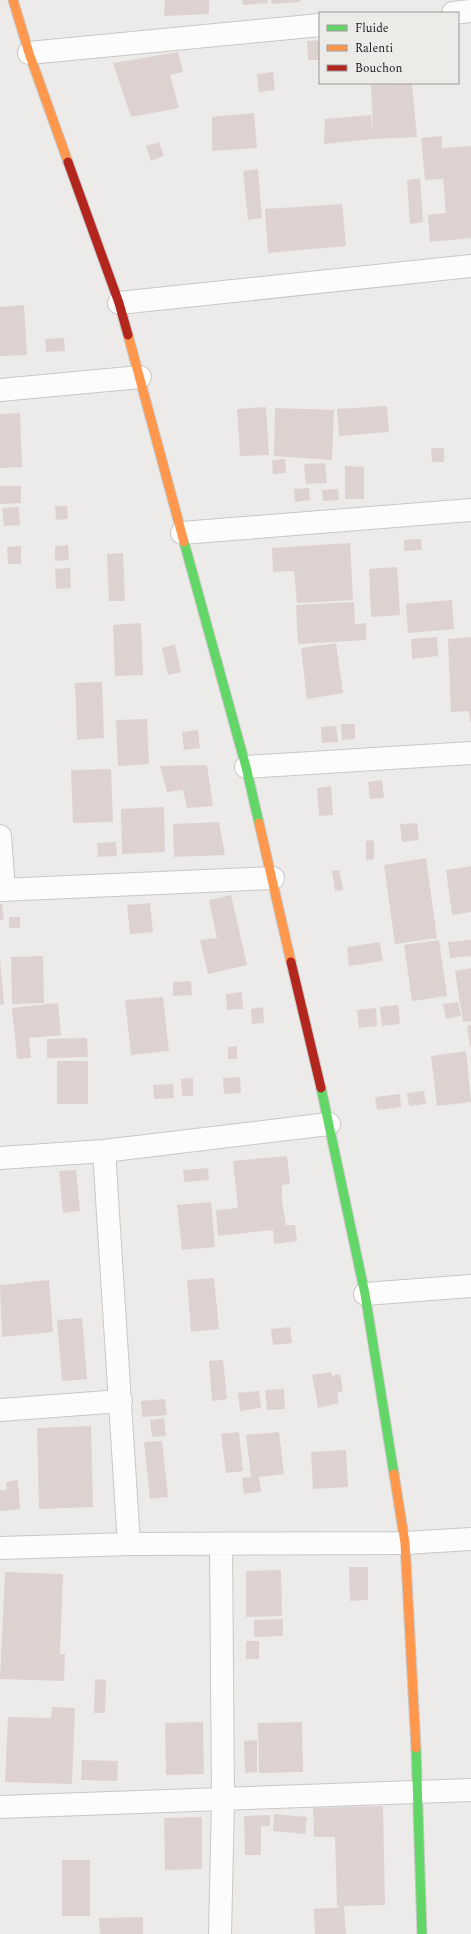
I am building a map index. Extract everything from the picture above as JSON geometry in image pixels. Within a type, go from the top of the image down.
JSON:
[{"type":"street","points":[[13,0],[29,52],[119,303],[246,766],[329,1124],[365,1294],[405,1543],[419,1793],[422,1934]]},
{"type":"street","points":[[459,12],[471,11]]},
{"type":"street","points":[[29,52],[319,25]]},
{"type":"street","points":[[119,303],[471,266]]},
{"type":"street","points":[[0,390],[140,377]]},
{"type":"street","points":[[182,533],[471,510]]},
{"type":"street","points":[[246,766],[471,753]]},
{"type":"street","points":[[0,836],[2,890],[273,878]]},
{"type":"street","points":[[0,1158],[104,1151],[329,1124]]},
{"type":"street","points":[[104,1151],[129,1544]]},
{"type":"street","points":[[365,1294],[471,1286]]},
{"type":"street","points":[[0,1410],[121,1401]]},
{"type":"street","points":[[0,1548],[129,1544],[405,1543],[471,1539]]},
{"type":"street","points":[[220,1934],[223,1800],[221,1544]]},
{"type":"street","points":[[0,1807],[471,1790]]},
{"type":"building","points":[[165,0],[209,0],[209,14],[164,16]]},
{"type":"building","points":[[242,0],[267,0],[268,3],[243,5]]},
{"type":"building","points":[[271,0],[300,0],[300,2],[272,4]]},
{"type":"building","points":[[319,40],[319,60],[308,60],[307,41]]},
{"type":"building","points":[[178,52],[183,72],[170,75],[179,108],[131,117],[113,63]]},
{"type":"building","points":[[273,72],[275,90],[259,92],[257,74]]},
{"type":"building","points":[[412,84],[417,137],[373,139],[324,144],[325,119],[371,115],[373,133],[371,85]]},
{"type":"building","points":[[254,113],[257,148],[212,151],[212,117]]},
{"type":"building","points":[[442,136],[442,148],[471,146],[471,238],[430,242],[428,215],[446,213],[443,179],[425,180],[421,138]]},
{"type":"building","points":[[159,142],[164,156],[151,161],[146,146]]},
{"type":"building","points":[[258,169],[262,218],[248,220],[243,171]]},
{"type":"building","points":[[420,178],[423,222],[410,224],[407,180]]},
{"type":"building","points":[[342,204],[346,246],[268,253],[265,209]]},
{"type":"building","points":[[24,305],[27,355],[0,356],[0,307]]},
{"type":"building","points":[[64,338],[65,351],[46,352],[45,339]]},
{"type":"building","points":[[387,406],[389,432],[339,436],[337,409]]},
{"type":"building","points":[[266,407],[269,455],[240,456],[237,409]]},
{"type":"building","points":[[275,408],[334,410],[332,460],[274,456]]},
{"type":"building","points":[[20,413],[22,467],[0,468],[0,414]]},
{"type":"building","points":[[431,448],[444,448],[444,462],[432,462]]},
{"type":"building","points":[[285,459],[286,473],[273,474],[272,460]]},
{"type":"building","points":[[325,463],[327,483],[306,484],[304,464]]},
{"type":"building","points":[[345,466],[364,467],[364,499],[345,499]]},
{"type":"building","points":[[0,486],[21,486],[21,503],[0,504]]},
{"type":"building","points":[[309,488],[310,500],[295,502],[294,489]]},
{"type":"building","points":[[338,489],[339,500],[323,501],[322,490]]},
{"type":"building","points":[[55,506],[67,506],[68,519],[56,520]]},
{"type":"building","points":[[19,507],[20,525],[4,526],[2,508]]},
{"type":"building","points":[[421,539],[422,550],[404,551],[404,540]]},
{"type":"building","points":[[350,543],[353,600],[297,603],[294,571],[273,572],[272,548]]},
{"type":"building","points":[[68,545],[69,560],[55,561],[55,546]]},
{"type":"building","points":[[21,546],[21,564],[8,564],[7,547]]},
{"type":"building","points":[[123,553],[125,601],[109,601],[107,554]]},
{"type":"building","points":[[397,567],[400,615],[371,617],[369,569]]},
{"type":"building","points":[[70,568],[71,588],[56,589],[55,569]]},
{"type":"building","points":[[452,600],[454,629],[408,633],[406,604]]},
{"type":"building","points":[[354,602],[355,624],[366,623],[366,640],[298,644],[296,605]]},
{"type":"building","points":[[141,623],[143,675],[115,676],[113,625]]},
{"type":"building","points":[[437,637],[438,656],[412,659],[411,639]]},
{"type":"building","points":[[471,637],[470,722],[469,711],[451,712],[448,639]]},
{"type":"building","points":[[336,643],[343,693],[307,699],[301,648]]},
{"type":"building","points":[[175,644],[181,672],[168,675],[162,648]]},
{"type":"building","points":[[102,682],[104,738],[77,740],[75,683]]},
{"type":"building","points":[[147,719],[149,764],[118,766],[116,720]]},
{"type":"building","points":[[341,724],[355,724],[355,739],[342,740]]},
{"type":"building","points":[[336,726],[338,742],[322,743],[321,727]]},
{"type":"building","points":[[198,730],[200,748],[184,750],[182,732]]},
{"type":"building","points":[[207,765],[213,806],[187,808],[183,790],[167,792],[160,766]]},
{"type":"building","points":[[111,769],[113,822],[73,823],[71,770]]},
{"type":"building","points":[[382,780],[384,798],[370,799],[368,782]]},
{"type":"building","points":[[331,786],[333,815],[319,816],[317,788]]},
{"type":"building","points":[[164,807],[165,852],[122,854],[121,809]]},
{"type":"building","points":[[219,822],[225,855],[174,857],[173,824]]},
{"type":"building","points":[[417,823],[419,840],[402,842],[400,824]]},
{"type":"building","points":[[374,840],[374,859],[366,860],[366,841]]},
{"type":"building","points":[[116,842],[117,856],[98,857],[97,843]]},
{"type":"building","points":[[426,858],[437,938],[395,944],[384,865]]},
{"type":"building","points":[[471,866],[471,912],[452,915],[446,870]]},
{"type":"building","points":[[339,870],[343,890],[335,891],[332,871]]},
{"type":"building","points":[[231,895],[247,965],[208,974],[200,940],[217,938],[209,900]]},
{"type":"building","points":[[150,903],[153,932],[130,934],[127,905]]},
{"type":"building","points":[[0,904],[2,904],[4,919],[0,920]]},
{"type":"building","points":[[9,917],[20,917],[20,928],[9,928]]},
{"type":"building","points":[[439,940],[447,996],[412,1001],[404,945]]},
{"type":"building","points":[[471,940],[471,956],[450,958],[448,942]]},
{"type":"building","points":[[380,942],[383,961],[349,966],[347,947]]},
{"type":"building","points":[[43,956],[44,1003],[12,1004],[11,957]]},
{"type":"building","points":[[0,958],[4,1004],[0,1005]]},
{"type":"building","points":[[471,968],[471,1021],[463,1022],[455,971]]},
{"type":"building","points":[[191,981],[192,995],[173,996],[173,982]]},
{"type":"building","points":[[242,992],[243,1009],[227,1010],[226,994]]},
{"type":"building","points":[[163,997],[169,1051],[131,1055],[125,1000]]},
{"type":"building","points":[[458,1002],[461,1016],[446,1019],[443,1004]]},
{"type":"building","points":[[58,1003],[61,1035],[29,1038],[31,1058],[17,1059],[12,1008]]},
{"type":"building","points":[[398,1005],[400,1024],[382,1026],[380,1007]]},
{"type":"building","points":[[263,1007],[264,1023],[252,1024],[251,1009]]},
{"type":"building","points":[[376,1008],[377,1026],[359,1028],[357,1010]]},
{"type":"building","points":[[471,1025],[471,1047],[470,1047],[467,1026]]},
{"type":"building","points":[[87,1038],[88,1057],[47,1058],[47,1039]]},
{"type":"building","points":[[237,1046],[237,1059],[228,1059],[228,1047]]},
{"type":"building","points":[[466,1051],[471,1102],[437,1106],[431,1056]]},
{"type":"building","points":[[57,1061],[88,1061],[88,1104],[57,1104]]},
{"type":"building","points":[[240,1077],[241,1093],[224,1094],[223,1078]]},
{"type":"building","points":[[193,1078],[193,1096],[182,1096],[181,1079]]},
{"type":"building","points":[[173,1084],[174,1098],[154,1099],[153,1085]]},
{"type":"building","points":[[424,1091],[426,1104],[409,1106],[407,1093]]},
{"type":"building","points":[[400,1094],[401,1107],[377,1110],[375,1097]]},
{"type":"building","points":[[287,1156],[290,1184],[282,1185],[282,1202],[286,1225],[295,1225],[297,1241],[274,1244],[273,1230],[218,1236],[216,1210],[238,1208],[233,1161]]},
{"type":"building","points":[[208,1168],[209,1180],[184,1182],[183,1170]]},
{"type":"building","points":[[76,1170],[80,1211],[63,1213],[59,1171]]},
{"type":"building","points":[[211,1202],[215,1247],[182,1250],[177,1205]]},
{"type":"building","points":[[214,1278],[219,1329],[191,1332],[187,1280]]},
{"type":"building","points":[[49,1280],[53,1332],[2,1337],[0,1285]]},
{"type":"building","points":[[82,1318],[87,1379],[62,1381],[57,1320]]},
{"type":"building","points":[[290,1327],[292,1343],[273,1345],[271,1329]]},
{"type":"building","points":[[223,1360],[227,1399],[212,1401],[209,1361]]},
{"type":"building","points":[[331,1372],[332,1376],[340,1374],[343,1391],[337,1393],[339,1403],[318,1408],[312,1375]]},
{"type":"building","points":[[284,1389],[285,1409],[267,1410],[265,1390]]},
{"type":"building","points":[[259,1391],[261,1408],[240,1411],[238,1393]]},
{"type":"building","points":[[165,1399],[167,1415],[142,1417],[141,1401]]},
{"type":"building","points":[[164,1418],[166,1436],[152,1437],[150,1420]]},
{"type":"building","points":[[91,1426],[93,1507],[39,1509],[37,1428]]},
{"type":"building","points":[[239,1432],[243,1471],[226,1473],[221,1434]]},
{"type":"building","points":[[279,1432],[284,1474],[259,1477],[261,1492],[244,1494],[242,1478],[251,1477],[246,1435]]},
{"type":"building","points":[[162,1441],[168,1497],[150,1499],[144,1442]]},
{"type":"building","points":[[346,1450],[348,1487],[313,1489],[311,1452]]},
{"type":"building","points":[[18,1480],[20,1509],[0,1511],[0,1490],[7,1490],[6,1482]]},
{"type":"building","points":[[349,1567],[368,1567],[368,1600],[350,1601]]},
{"type":"building","points":[[281,1570],[282,1616],[246,1617],[246,1571]]},
{"type":"building","points":[[5,1572],[63,1574],[60,1654],[65,1654],[64,1681],[0,1679]]},
{"type":"building","points":[[283,1619],[283,1636],[254,1637],[254,1620]]},
{"type":"building","points":[[246,1641],[259,1641],[259,1659],[246,1659]]},
{"type":"building","points":[[95,1679],[106,1680],[105,1713],[94,1713]]},
{"type":"building","points":[[52,1707],[75,1708],[72,1784],[5,1782],[8,1717],[51,1718]]},
{"type":"building","points":[[203,1722],[204,1774],[166,1775],[165,1723]]},
{"type":"building","points":[[302,1722],[303,1772],[259,1773],[258,1723]]},
{"type":"building","points":[[257,1740],[257,1772],[245,1773],[244,1741]]},
{"type":"building","points":[[82,1760],[118,1761],[117,1781],[81,1780]]},
{"type":"building","points":[[383,1806],[385,1905],[344,1906],[346,1934],[315,1934],[314,1909],[343,1907],[337,1906],[335,1837],[314,1837],[313,1808]]},
{"type":"building","points":[[274,1814],[307,1817],[305,1834],[273,1831]]},
{"type":"building","points":[[270,1815],[270,1826],[261,1826],[261,1855],[245,1855],[244,1816]]},
{"type":"building","points":[[202,1817],[202,1869],[165,1870],[164,1818]]},
{"type":"building","points":[[62,1860],[90,1860],[90,1916],[62,1916]]},
{"type":"building","points":[[143,1917],[143,1934],[100,1934],[99,1918]]},
{"type":"traffic: fast","points":[[184,542],[246,767],[259,823]]},
{"type":"traffic: fast","points":[[321,1088],[365,1294],[394,1474]]},
{"type":"traffic: fast","points":[[416,1748],[422,1934]]},
{"type":"traffic: slow","points":[[13,0],[29,53],[68,162]]},
{"type":"traffic: slow","points":[[128,335],[184,542]]},
{"type":"traffic: slow","points":[[259,823],[291,962]]},
{"type":"traffic: slow","points":[[394,1474],[405,1543],[416,1748]]},
{"type":"traffic: jam","points":[[68,162],[119,303],[128,335]]},
{"type":"traffic: jam","points":[[291,962],[321,1088]]}]
